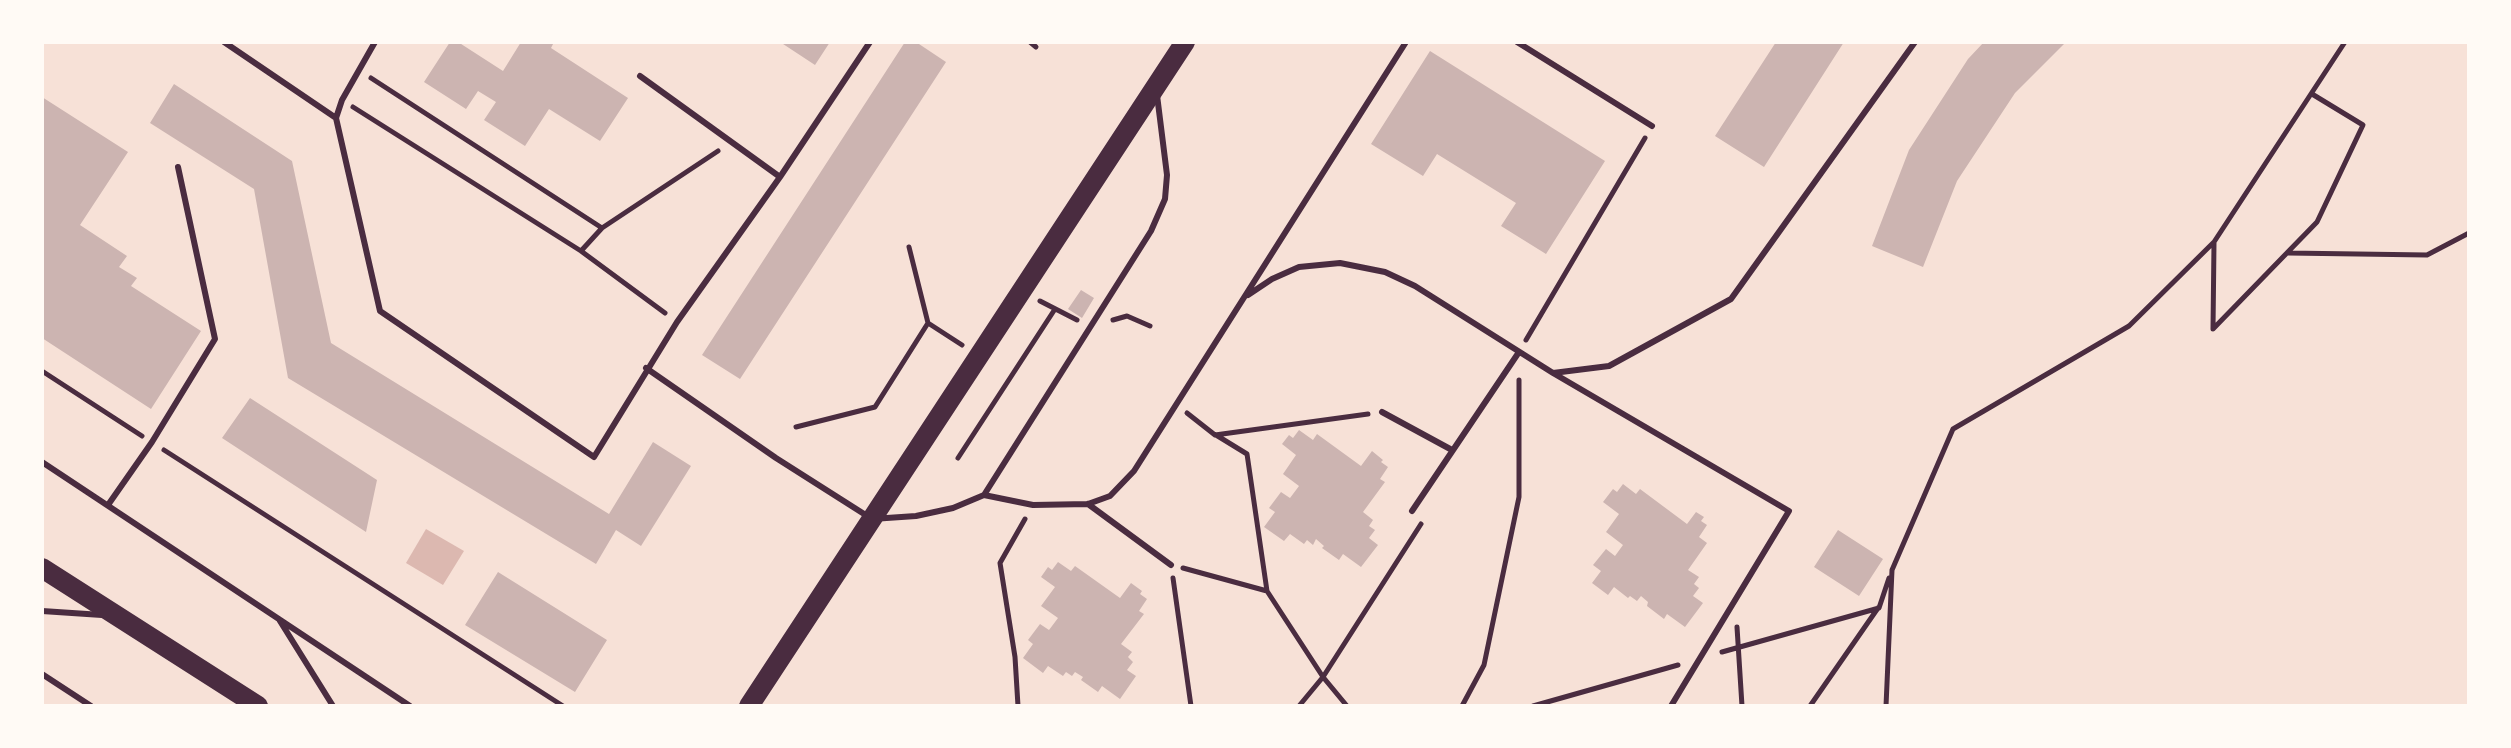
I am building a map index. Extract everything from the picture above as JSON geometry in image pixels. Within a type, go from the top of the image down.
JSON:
[{"type":"main road","points":[[749,706],[1185,42]]},
{"type":"main road","points":[[42,568],[258,706]]},
{"type":"lane","points":[[224,42],[336,118]]},
{"type":"lane","points":[[375,42],[342,100],[336,118],[380,311],[594,457],[646,368],[870,42]]},
{"type":"lane","points":[[646,368],[776,458],[872,519],[916,516],[953,508],[984,495],[1033,505],[1088,504],[1110,496],[1134,471],[1406,42]]},
{"type":"lane","points":[[1517,42],[1652,126]]},
{"type":"lane","points":[[1553,373],[1609,366],[1731,299],[1915,42]]},
{"type":"lane","points":[[640,76],[780,177]]},
{"type":"lane","points":[[984,495],[1151,231],[1165,199],[1167,175],[1156,86]]},
{"type":"lane","points":[[108,505],[152,442],[215,339],[178,167]]},
{"type":"lane","points":[[1245,298],[1272,279],[1299,267],[1340,263],[1385,272],[1415,286],[1553,373],[1789,511],[1671,706]]},
{"type":"lane","points":[[1412,511],[1519,352]]},
{"type":"lane","points":[[1382,412],[1452,450]]},
{"type":"lane","points":[[42,462],[410,706]]},
{"type":"lane","points":[[1088,504],[1171,565]]},
{"type":"lane","points":[[42,611],[118,616]]},
{"type":"lane","points":[[278,618],[333,706]]},
{"type":"lane","points":[[42,674],[91,706]]},
{"type":"path","points":[[1030,42],[1036,47]]},
{"type":"path","points":[[1886,706],[1892,570],[1953,429],[2129,326],[2214,242],[2345,42]]},
{"type":"path","points":[[358,69],[602,228]]},
{"type":"path","points":[[2214,242],[2213,329],[2317,222],[2363,125],[2312,94]]},
{"type":"path","points":[[342,100],[581,251],[677,322]]},
{"type":"path","points":[[1519,352],[1652,126]]},
{"type":"path","points":[[581,251],[602,228],[732,141]]},
{"type":"path","points":[[2287,253],[2427,255],[2469,233]]},
{"type":"path","points":[[909,247],[928,323],[979,355]]},
{"type":"path","points":[[1021,292],[1090,326],[1127,316],[1150,326]]},
{"type":"path","points":[[958,458],[1055,309]]},
{"type":"path","points":[[796,427],[875,407],[928,323]]},
{"type":"path","points":[[42,371],[563,706]]},
{"type":"path","points":[[1462,706],[1484,665],[1519,497],[1519,371],[1510,384]]},
{"type":"path","points":[[1176,405],[1215,435],[1247,454],[1267,591],[1323,677],[1347,706]]},
{"type":"path","points":[[1215,435],[1382,412]]},
{"type":"path","points":[[1018,706],[1015,657],[1000,563],[1033,505]]},
{"type":"path","points":[[1299,706],[1323,677],[1425,517]]},
{"type":"path","points":[[1191,706],[1171,565],[1267,591]]},
{"type":"path","points":[[1735,600],[1742,706]]},
{"type":"path","points":[[1810,706],[1879,608]]},
{"type":"shaded area","points":[[426,529],[464,551],[443,585],[406,563]]},
{"type":"building","points":[[450,42],[458,42],[503,71],[521,42],[554,42],[551,48],[628,98],[600,141],[549,109],[525,146],[484,120],[496,102],[478,91],[466,109],[424,82]]},
{"type":"building","points":[[780,42],[830,42],[815,65]]},
{"type":"building","points":[[905,42],[916,42],[946,62],[740,379],[702,355]]},
{"type":"building","points":[[1776,42],[1844,42],[1764,167],[1715,136]]},
{"type":"building","points":[[1984,42],[2066,42],[2015,93],[1957,181],[1923,267],[1872,246],[1909,150],[1968,59]]},
{"type":"building","points":[[1430,51],[1605,161],[1546,254],[1501,226],[1516,203],[1437,154],[1423,176],[1371,144]]},
{"type":"building","points":[[174,84],[292,161],[331,343],[609,514],[653,442],[691,466],[641,546],[616,530],[596,564],[288,378],[254,189],[150,123]]},
{"type":"building","points":[[42,97],[128,152],[80,225],[127,256],[119,267],[137,278],[131,286],[201,331],[151,409],[42,338]]},
{"type":"building","points":[[1081,290],[1094,298],[1082,318],[1068,309]]},
{"type":"building","points":[[250,398],[377,480],[366,532],[222,438]]},
{"type":"building","points":[[1299,430],[1313,440],[1317,434],[1361,466],[1372,451],[1388,467],[1380,479],[1385,482],[1363,512],[1373,520],[1369,526],[1375,530],[1369,538],[1378,545],[1361,567],[1343,554],[1339,560],[1322,548],[1324,546],[1316,539],[1313,545],[1307,540],[1304,544],[1290,534],[1284,541],[1264,527],[1275,512],[1269,508],[1281,492],[1290,498],[1299,486],[1283,474],[1296,455],[1282,444],[1289,435],[1293,438]]},
{"type":"building","points":[[1623,484],[1636,494],[1640,489],[1687,524],[1696,512],[1704,517],[1701,521],[1707,525],[1699,537],[1707,543],[1688,570],[1699,577],[1694,584],[1699,588],[1693,596],[1703,603],[1685,627],[1667,614],[1664,619],[1647,606],[1648,602],[1641,596],[1637,601],[1630,596],[1628,598],[1614,587],[1608,595],[1592,583],[1601,571],[1593,565],[1606,549],[1615,556],[1623,545],[1606,532],[1619,514],[1603,502],[1613,489],[1617,492]]},
{"type":"building","points":[[1838,530],[1883,559],[1859,596],[1814,567]]},
{"type":"building","points":[[1058,562],[1071,571],[1075,566],[1120,598],[1131,583],[1147,599],[1139,611],[1144,614],[1121,644],[1132,652],[1128,657],[1133,662],[1127,670],[1136,676],[1120,699],[1102,686],[1098,692],[1075,672],[1072,676],[1066,672],[1063,676],[1048,666],[1043,673],[1023,658],[1033,644],[1028,640],[1040,624],[1049,630],[1058,618],[1041,606],[1055,587],[1041,577],[1048,567],[1052,570]]},
{"type":"building","points":[[498,572],[607,640],[575,692],[465,625]]}]
